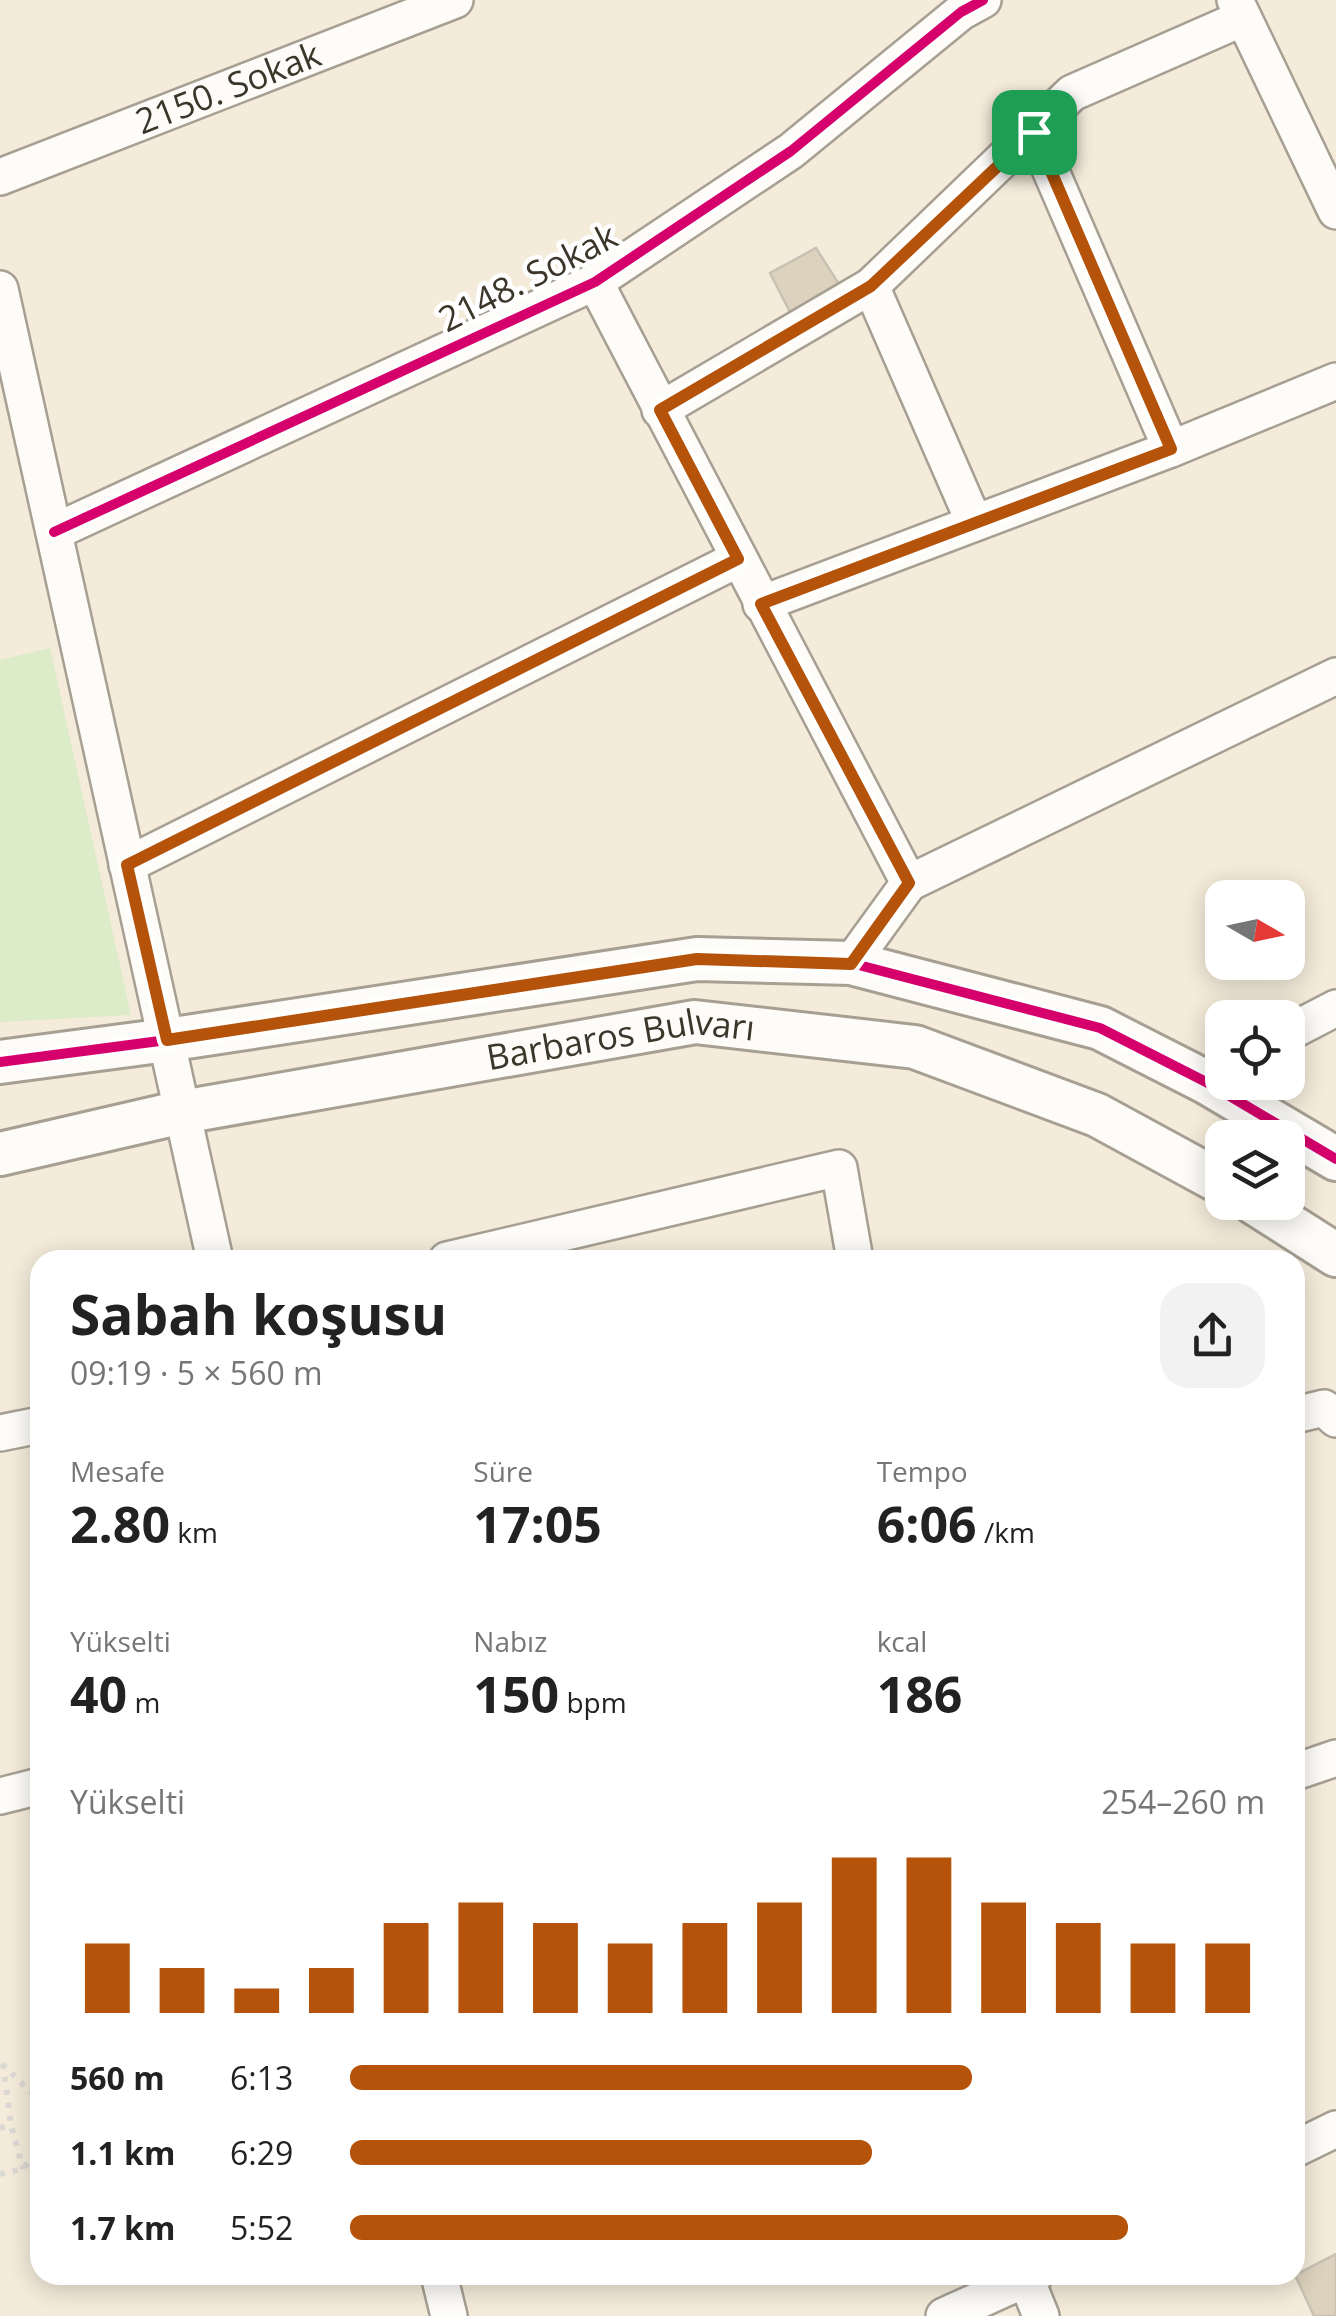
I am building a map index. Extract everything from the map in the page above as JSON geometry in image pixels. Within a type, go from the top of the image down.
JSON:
[{"type":"street","name":"2150. Sokak","points":[[0,178],[455,0]]},
{"type":"street","name":"2148. Sokak","points":[[54,532],[595,282],[791,151],[966,4]]},
{"type":"street","points":[[660,410],[871,286],[1072,93],[1239,9],[1336,211]]},
{"type":"street","points":[[1034,132],[1171,449]]},
{"type":"street","points":[[595,282],[909,883]]},
{"type":"street","points":[[871,286],[974,522]]},
{"type":"street","points":[[0,289],[213,1250]]},
{"type":"street","points":[[761,604],[1171,449],[1336,380]]},
{"type":"street","points":[[127,865],[738,559]]},
{"type":"street","points":[[851,964],[909,883],[1336,676]]},
{"type":"street","name":"Barbaros Bulvarı","points":[[0,1062],[697,959],[851,964],[1100,1028],[1205,1073]]},
{"type":"street","points":[[1305,1024],[1336,1008]]},
{"type":"street","name":"Barbaros Bulvarı","points":[[0,1154],[182,1112],[695,1022],[916,1047],[1097,1115],[1205,1175]]},
{"type":"street","name":"Barbaros Bulvarı","points":[[1248,1100],[1336,1159]]},
{"type":"street","points":[[489,1250],[839,1168],[853,1250]]},
{"type":"street","points":[[1281,1220],[1336,1255]]},
{"type":"street","points":[[1305,1413],[1324,1408],[1336,1419]]},
{"type":"street","points":[[0,1433],[30,1427]]},
{"type":"street","points":[[1305,1769],[1336,1758]]},
{"type":"street","points":[[0,1796],[30,1788]]},
{"type":"street","points":[[1305,2143],[1336,2129]]},
{"type":"street","points":[[442,2285],[448,2316]]},
{"type":"street","points":[[944,2316],[1013,2285]]},
{"type":"street","points":[[1033,2285],[1041,2316]]},
{"type":"path","points":[[2,2064],[30,2092]]},
{"type":"path","points":[[2,2064],[23,2169]]},
{"type":"path","points":[[0,2128],[12,2125]]},
{"type":"path","points":[[0,2174],[23,2169],[30,2161]]},
{"type":"green space","points":[[50,648],[131,1015],[0,1022],[0,660]]},
{"type":"building","points":[[816,248],[839,284],[790,312],[770,273]]},
{"type":"building","points":[[1336,2254],[1336,2316],[1314,2316],[1300,2285],[1305,2285],[1305,2270]]},
{"type":"cycle path","points":[[54,532],[595,282],[791,151],[961,12],[983,0]]},
{"type":"cycle path","points":[[0,1062],[697,959],[851,963],[1100,1028],[1206,1082],[1336,1159]]},
{"type":"route","points":[[1034,132],[1171,449],[761,604],[909,883],[851,964],[697,959],[167,1040],[127,865],[738,559],[660,410],[871,286],[1034,132]]}]
